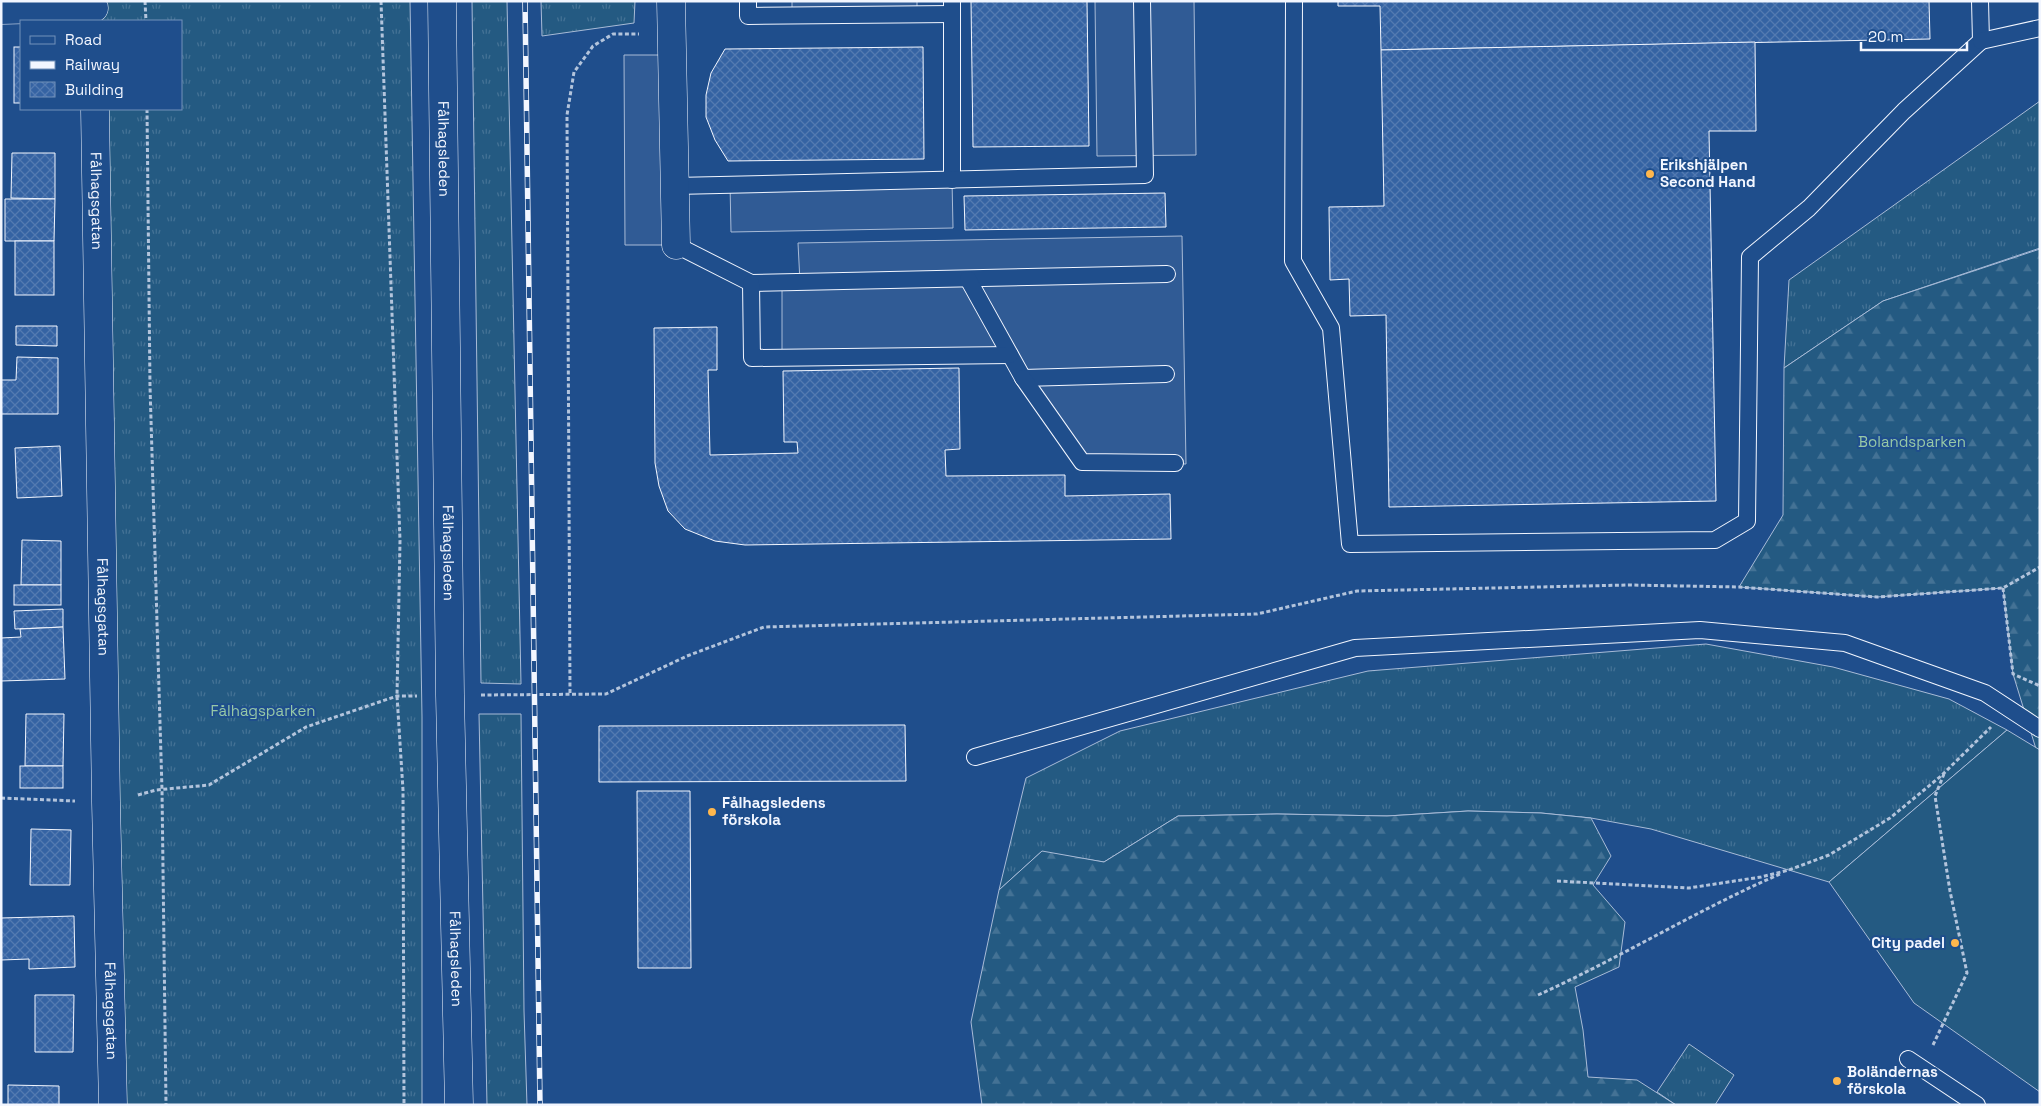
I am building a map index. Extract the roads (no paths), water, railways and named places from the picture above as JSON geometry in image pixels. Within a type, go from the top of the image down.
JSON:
[{"type":"street","name":"Fålhagsleden","points":[[442,1],[450,695],[459,1105]]},
{"type":"street","points":[[672,1],[676,245]]},
{"type":"street","points":[[1,10],[94,10]]},
{"type":"street","name":"Fålhagsgatan","points":[[95,110],[106,802],[113,1105]]},
{"type":"lane","points":[[748,1],[748,16],[952,8],[952,180]]},
{"type":"lane","points":[[675,186],[1145,175],[1142,1]]},
{"type":"lane","points":[[1294,1],[1293,261],[1331,328],[1350,544],[1715,540],[1747,521],[1750,257],[1809,208],[1904,112],[1981,41],[2040,28]]},
{"type":"lane","points":[[1980,1],[1981,41]]},
{"type":"lane","points":[[676,245],[751,283],[1167,274]]},
{"type":"lane","points":[[968,279],[1023,378],[1082,462],[1175,464]]},
{"type":"lane","points":[[751,283],[752,358],[1010,355]]},
{"type":"lane","points":[[1023,378],[1166,374]]},
{"type":"lane","points":[[976,758],[1355,648],[1700,630],[1845,642],[1985,693],[2040,729]]},
{"type":"lane","points":[[1908,1059],[1977,1105]]},
{"type":"railway","points":[[525,1],[540,1105]]},
{"type":"place","name":"Erikshjälpen Second Hand","points":[[1650,174]]},
{"type":"place","name":"Fålhagsledens förskola","points":[[712,812]]},
{"type":"place","name":"City padel","points":[[1955,943]]},
{"type":"place","name":"Boländernas förskola","points":[[1837,1081]]},
{"type":"park label","name":"Bolandsparken","points":[[1912,442]]},
{"type":"park label","name":"Fålhagsparken","points":[[263,711]]}]
